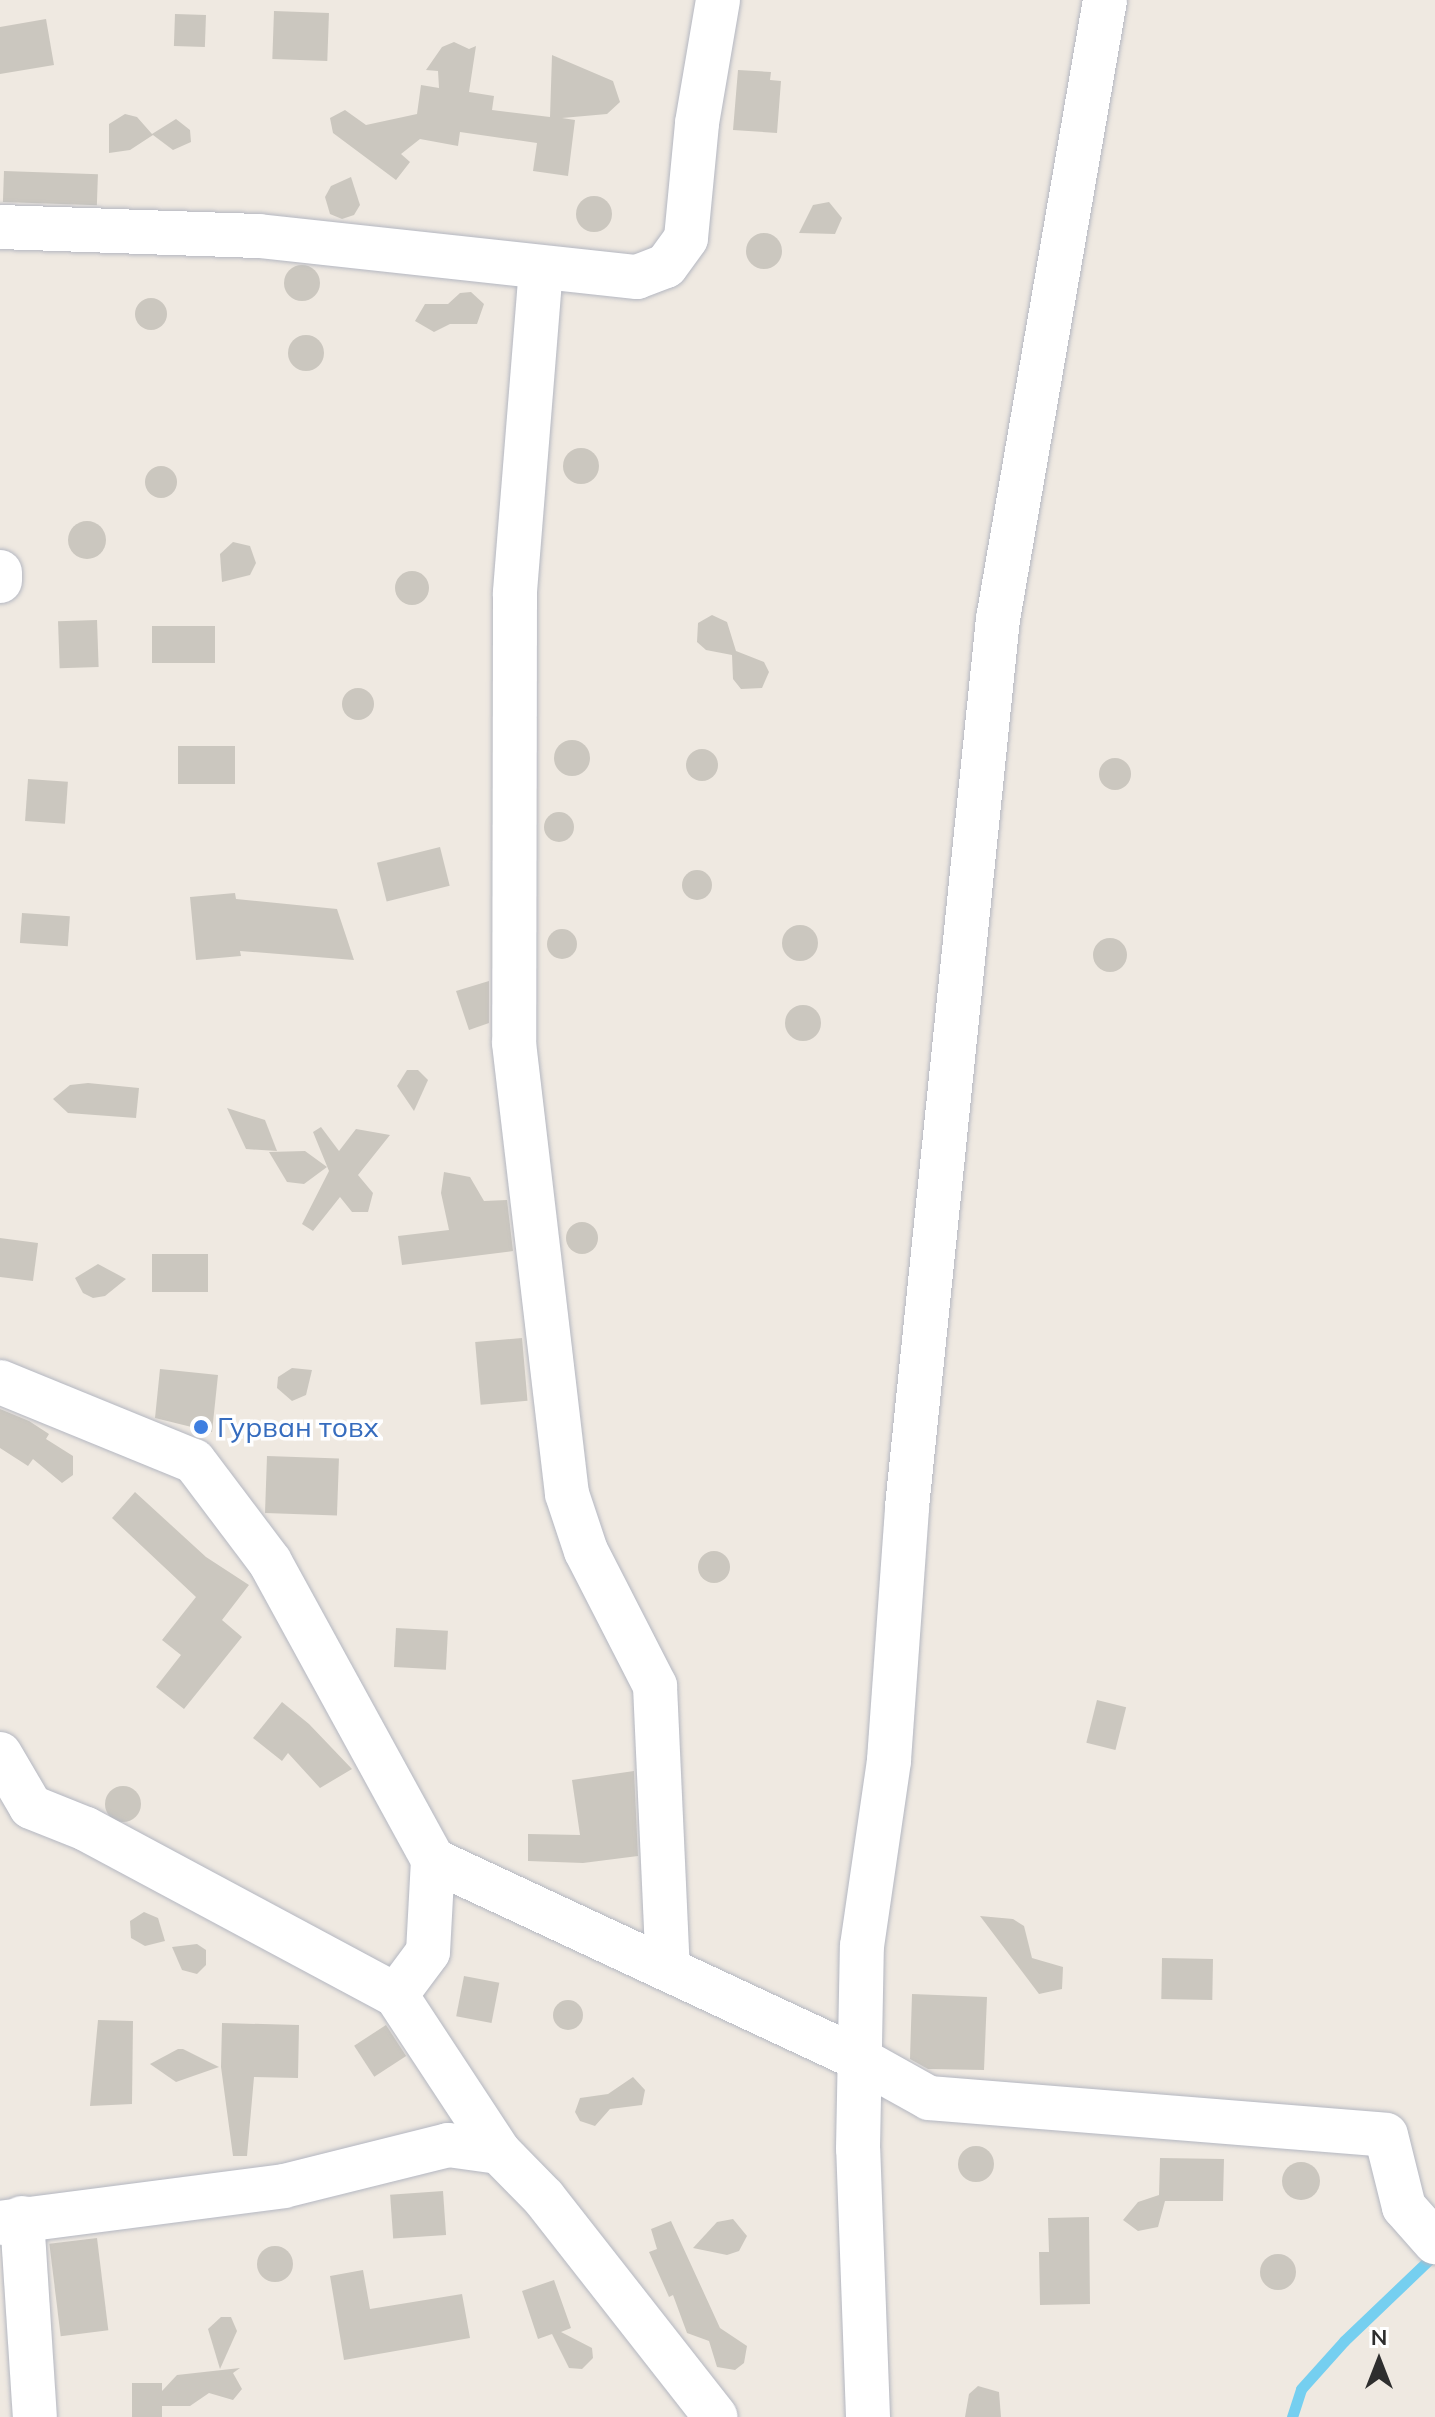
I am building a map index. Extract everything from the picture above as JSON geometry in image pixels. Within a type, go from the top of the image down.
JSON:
[{"type":"street","points":[[0,227],[259,236],[637,277],[666,266],[686,238],[697,123],[718,0]]},
{"type":"street","points":[[868,2417],[859,2059],[862,1946],[889,1760],[907,1507],[998,619],[1105,0]]},
{"type":"street","points":[[541,268],[515,593],[514,1043],[567,1494],[586,1551],[655,1686],[668,1968]]},
{"type":"street","points":[[0,1382],[194,1461],[270,1562],[433,1860],[428,1952],[396,1995]]},
{"type":"street","points":[[0,1754],[31,1807],[86,1829],[396,1995],[499,2152],[544,2198],[716,2417]]},
{"type":"street","points":[[433,1860],[859,2059],[929,2098],[1386,2135],[1404,2207],[1432,2239]]},
{"type":"street","points":[[35,2417],[11,2220],[284,2186],[448,2145],[499,2152]]},
{"type":"building","points":[[274,11],[329,13],[327,61],[272,59]]},
{"type":"building","points":[[175,14],[206,15],[205,47],[174,46]]},
{"type":"building","points":[[46,19],[54,65],[0,74],[0,27]]},
{"type":"building","points":[[454,42],[469,49],[476,46],[469,92],[494,96],[492,110],[550,117],[552,55],[613,81],[620,102],[607,114],[562,118],[575,120],[568,176],[533,171],[537,143],[460,132],[458,146],[420,139],[401,154],[410,162],[396,180],[333,133],[330,118],[345,110],[366,125],[417,114],[421,85],[439,88],[438,71],[426,70],[442,47]]},
{"type":"building","points":[[738,70],[771,72],[770,80],[781,81],[777,133],[733,130]]},
{"type":"building","points":[[125,114],[137,117],[152,134],[176,119],[190,130],[191,142],[173,150],[153,135],[130,150],[109,153],[109,124]]},
{"type":"building","points":[[4,171],[98,174],[97,205],[3,202]]},
{"type":"building","points":[[351,177],[360,205],[354,215],[342,219],[330,214],[325,197],[331,186]]},
{"type":"building","points":[[594,196],[607,201],[612,214],[607,227],[594,232],[581,227],[576,214],[581,201]]},
{"type":"building","points":[[829,202],[842,218],[835,234],[799,233],[813,205]]},
{"type":"building","points":[[764,233],[777,238],[782,251],[777,264],[764,269],[751,264],[746,251],[751,238]]},
{"type":"building","points":[[302,265],[315,270],[320,283],[315,296],[302,301],[289,296],[284,283],[289,270]]},
{"type":"building","points":[[471,292],[484,304],[477,324],[450,324],[434,332],[415,321],[425,304],[448,304],[460,293]]},
{"type":"building","points":[[151,298],[163,302],[167,314],[163,326],[151,330],[139,326],[135,314],[139,302]]},
{"type":"building","points":[[306,335],[319,340],[324,353],[319,366],[306,371],[293,366],[288,353],[293,340]]},
{"type":"building","points":[[581,448],[594,453],[599,466],[594,479],[581,484],[568,479],[563,466],[568,453]]},
{"type":"building","points":[[161,466],[173,470],[177,482],[173,494],[161,498],[149,494],[145,482],[149,470]]},
{"type":"building","points":[[87,521],[100,527],[106,540],[100,553],[87,559],[74,553],[68,540],[74,527]]},
{"type":"building","points":[[233,542],[250,546],[256,563],[250,575],[222,582],[220,554]]},
{"type":"building","points":[[412,571],[424,576],[429,588],[424,600],[412,605],[400,600],[395,588],[400,576]]},
{"type":"building","points":[[712,615],[727,622],[736,651],[764,662],[769,672],[762,688],[741,689],[733,679],[732,655],[706,650],[697,642],[698,623]]},
{"type":"building","points":[[97,620],[99,667],[60,668],[58,621]]},
{"type":"building","points":[[152,626],[215,626],[215,663],[152,663]]},
{"type":"building","points":[[358,688],[369,693],[374,704],[369,715],[358,720],[347,715],[342,704],[347,693]]},
{"type":"building","points":[[572,740],[584,746],[590,758],[584,770],[572,776],[560,770],[554,758],[560,746]]},
{"type":"building","points":[[178,746],[235,746],[235,784],[178,784]]},
{"type":"building","points":[[702,749],[713,754],[718,765],[713,776],[702,781],[691,776],[686,765],[691,754]]},
{"type":"building","points":[[1115,758],[1126,763],[1131,774],[1126,785],[1115,790],[1104,785],[1099,774],[1104,763]]},
{"type":"building","points":[[28,779],[68,782],[65,824],[25,821]]},
{"type":"building","points":[[559,812],[570,816],[574,827],[570,838],[559,842],[548,838],[544,827],[548,816]]},
{"type":"building","points":[[440,847],[450,886],[387,902],[377,863]]},
{"type":"building","points":[[697,870],[707,875],[712,885],[707,895],[697,900],[687,895],[682,885],[687,875]]},
{"type":"building","points":[[235,893],[236,899],[337,909],[354,960],[240,951],[241,956],[196,960],[190,897]]},
{"type":"building","points":[[22,913],[70,916],[68,946],[20,943]]},
{"type":"building","points":[[800,925],[813,930],[818,943],[813,956],[800,961],[787,956],[782,943],[787,930]]},
{"type":"building","points":[[562,929],[573,933],[577,944],[573,955],[562,959],[551,955],[547,944],[551,933]]},
{"type":"building","points":[[1110,938],[1122,943],[1127,955],[1122,967],[1110,972],[1098,967],[1093,955],[1098,943]]},
{"type":"building","points":[[489,981],[489,1023],[469,1030],[456,991]]},
{"type":"building","points":[[803,1005],[816,1010],[821,1023],[816,1036],[803,1041],[790,1036],[785,1023],[790,1010]]},
{"type":"building","points":[[407,1070],[418,1070],[428,1080],[414,1111],[397,1086]]},
{"type":"building","points":[[88,1083],[139,1088],[136,1118],[68,1113],[53,1099],[70,1085]]},
{"type":"building","points":[[227,1108],[265,1120],[277,1151],[246,1149]]},
{"type":"building","points":[[321,1127],[339,1151],[356,1129],[390,1135],[358,1175],[373,1193],[368,1212],[352,1212],[340,1197],[313,1231],[302,1224],[329,1171],[313,1132]]},
{"type":"building","points":[[305,1151],[327,1167],[304,1184],[287,1182],[269,1152]]},
{"type":"building","points":[[444,1172],[470,1177],[484,1201],[507,1200],[513,1251],[402,1265],[398,1236],[449,1230],[441,1193]]},
{"type":"building","points":[[582,1222],[594,1226],[598,1238],[594,1250],[582,1254],[570,1250],[566,1238],[570,1226]]},
{"type":"building","points":[[0,1238],[38,1243],[33,1281],[0,1277]]},
{"type":"building","points":[[152,1254],[208,1254],[208,1292],[152,1292]]},
{"type":"building","points":[[98,1264],[126,1279],[105,1296],[93,1298],[83,1293],[75,1278]]},
{"type":"building","points":[[522,1338],[527,1401],[481,1405],[475,1342]]},
{"type":"building","points":[[292,1368],[312,1370],[306,1395],[292,1401],[277,1388],[278,1377]]},
{"type":"building","points":[[160,1369],[218,1375],[212,1432],[155,1418]]},
{"type":"building","points":[[0,1409],[29,1421],[49,1434],[46,1439],[73,1456],[73,1475],[62,1483],[33,1459],[28,1466],[0,1448]]},
{"type":"building","points":[[267,1456],[339,1459],[337,1515],[265,1513]]},
{"type":"building","points":[[135,1492],[206,1557],[249,1585],[222,1620],[242,1637],[184,1709],[156,1687],[181,1655],[162,1640],[196,1597],[112,1518]]},
{"type":"building","points":[[714,1551],[726,1555],[730,1567],[726,1579],[714,1583],[702,1579],[698,1567],[702,1555]]},
{"type":"building","points":[[396,1628],[448,1631],[446,1670],[394,1667]]},
{"type":"building","points":[[1097,1700],[1126,1707],[1115,1750],[1086,1743]]},
{"type":"building","points":[[282,1702],[309,1724],[352,1769],[320,1788],[288,1753],[282,1761],[253,1738]]},
{"type":"building","points":[[634,1771],[638,1856],[583,1863],[528,1861],[528,1834],[580,1835],[572,1780]]},
{"type":"building","points":[[123,1786],[136,1791],[141,1804],[136,1817],[123,1822],[110,1817],[105,1804],[110,1791]]},
{"type":"building","points":[[144,1912],[158,1918],[165,1941],[145,1946],[131,1938],[130,1921]]},
{"type":"building","points":[[980,1916],[1013,1919],[1024,1926],[1032,1958],[1063,1967],[1062,1989],[1039,1994]]},
{"type":"building","points":[[197,1944],[206,1950],[206,1965],[197,1974],[182,1970],[172,1947]]},
{"type":"building","points":[[1162,1958],[1213,1959],[1212,2000],[1161,1999]]},
{"type":"building","points":[[464,1976],[499,1983],[492,2023],[456,2016]]},
{"type":"building","points":[[912,1994],[987,1997],[984,2070],[928,2069],[910,2059]]},
{"type":"building","points":[[568,2000],[574,2001],[582,2009],[582,2021],[574,2029],[568,2030],[562,2029],[554,2021],[553,2015],[554,2009],[562,2001]]},
{"type":"building","points":[[98,2020],[133,2021],[132,2104],[90,2106]]},
{"type":"building","points":[[222,2023],[299,2025],[298,2078],[254,2077],[247,2156],[233,2156],[221,2067]]},
{"type":"building","points":[[386,2025],[406,2056],[374,2077],[354,2046]]},
{"type":"building","points":[[178,2049],[219,2067],[176,2082],[150,2064]]},
{"type":"building","points":[[633,2077],[645,2090],[642,2105],[610,2109],[595,2126],[580,2121],[575,2112],[580,2098],[608,2094]]},
{"type":"building","points":[[976,2146],[989,2151],[994,2164],[989,2177],[976,2182],[963,2177],[958,2164],[963,2151]]},
{"type":"building","points":[[1160,2158],[1224,2159],[1223,2201],[1165,2201],[1158,2227],[1138,2231],[1123,2220],[1138,2202],[1159,2195]]},
{"type":"building","points":[[1301,2162],[1314,2168],[1320,2181],[1314,2194],[1301,2200],[1288,2194],[1282,2181],[1288,2168]]},
{"type":"building","points":[[443,2191],[446,2235],[393,2239],[390,2195]]},
{"type":"building","points":[[1089,2217],[1090,2304],[1040,2305],[1039,2252],[1049,2252],[1048,2218]]},
{"type":"building","points":[[733,2219],[747,2236],[739,2251],[727,2255],[693,2248],[717,2222]]},
{"type":"building","points":[[671,2221],[720,2328],[747,2346],[744,2363],[735,2370],[717,2367],[709,2341],[687,2333],[673,2295],[669,2297],[649,2252],[657,2249],[651,2229]]},
{"type":"building","points":[[97,2238],[108,2330],[61,2336],[49,2244]]},
{"type":"building","points":[[275,2246],[288,2251],[293,2264],[288,2277],[275,2282],[262,2277],[257,2264],[262,2251]]},
{"type":"building","points":[[1278,2254],[1291,2259],[1296,2272],[1291,2285],[1278,2290],[1265,2285],[1260,2272],[1265,2259]]},
{"type":"building","points":[[363,2270],[370,2309],[462,2294],[470,2338],[344,2360],[330,2276]]},
{"type":"building","points":[[554,2280],[571,2328],[561,2332],[592,2348],[593,2358],[582,2369],[569,2368],[552,2334],[538,2339],[522,2291]]},
{"type":"building","points":[[221,2317],[231,2317],[237,2331],[220,2369],[208,2329]]},
{"type":"building","points":[[240,2368],[233,2373],[242,2389],[233,2400],[209,2393],[190,2406],[162,2406],[162,2417],[132,2417],[132,2383],[162,2383],[162,2391],[177,2375]]},
{"type":"building","points":[[978,2386],[999,2392],[1001,2417],[965,2417],[969,2394]]},
{"type":"waterway","points":[[1292,2417],[1301,2389],[1344,2341],[1435,2254]]},
{"type":"place","name":"Гурван товх","points":[[201,1427]]}]
